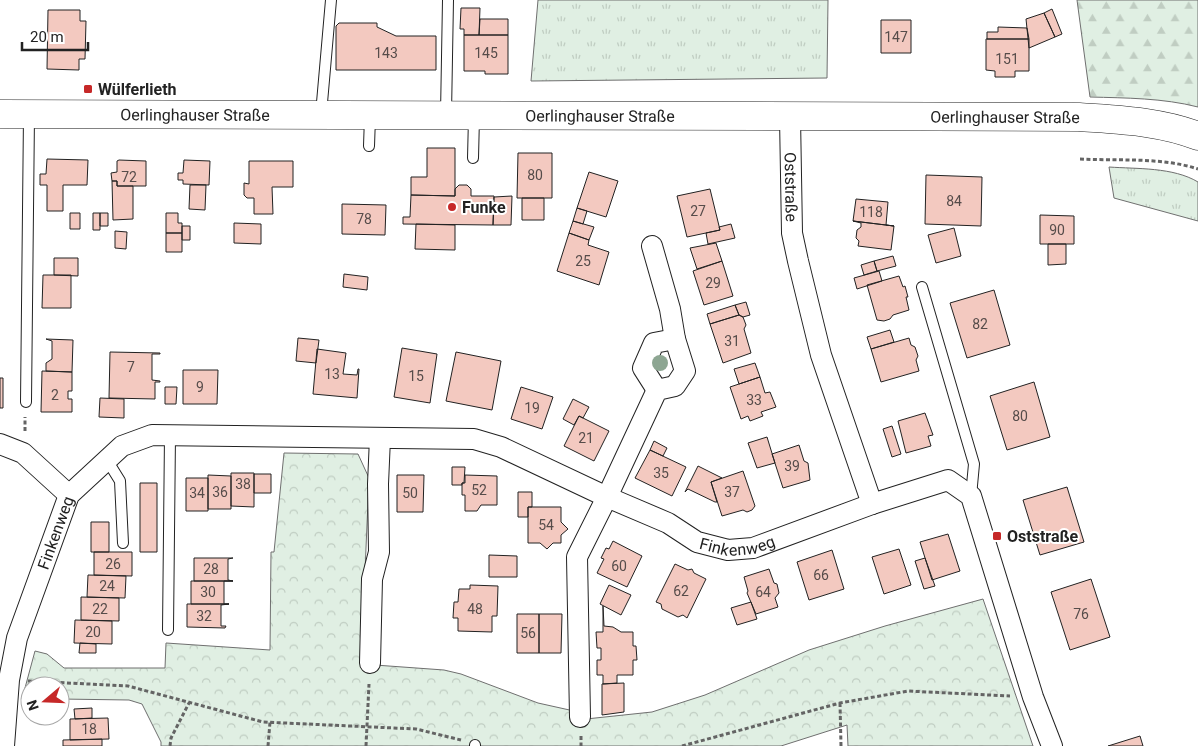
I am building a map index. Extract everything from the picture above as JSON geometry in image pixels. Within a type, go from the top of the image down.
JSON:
[{"type":"main road","name":"Oerlinghauser Straße","points":[[0,114],[1079,118],[1148,122],[1184,130],[1198,136]]},
{"type":"street","name":"Oststraße","points":[[790,117],[792,233],[821,355],[872,504]]},
{"type":"street","points":[[652,246],[670,309],[675,339],[685,371],[674,386],[657,390]]},
{"type":"street","points":[[657,390],[643,368],[654,343],[675,339]]},
{"type":"street","points":[[580,718],[577,557],[657,390]]},
{"type":"street","name":"Finkenweg","points":[[4,746],[8,680],[18,638],[69,495],[122,446],[152,435],[474,439],[501,447],[668,524],[697,542],[728,550],[753,548],[872,504]]},
{"type":"street","points":[[370,663],[372,579],[379,552],[378,484],[380,438]]},
{"type":"street","points":[[0,444],[23,453],[69,495]]},
{"type":"street","points":[[872,504],[948,480],[971,496],[1033,697],[1052,746]]},
{"type":"lane","points":[[321,114],[331,0]]},
{"type":"lane","points":[[446,116],[448,0]]},
{"type":"lane","points":[[26,402],[29,114]]},
{"type":"lane","points":[[368,146],[370,115]]},
{"type":"lane","points":[[474,115],[474,158]]},
{"type":"lane","points":[[922,287],[974,464],[971,496]]},
{"type":"lane","points":[[168,630],[170,435]]},
{"type":"lane","points":[[107,460],[120,481],[123,543]]},
{"type":"path","points":[[1080,159],[1164,162],[1183,164],[1198,169]]},
{"type":"path","points":[[23,453],[26,402]]},
{"type":"path","points":[[366,746],[370,663]]},
{"type":"path","points":[[8,680],[128,686],[263,722],[416,730],[448,736],[475,746]]},
{"type":"path","points":[[682,746],[840,703],[908,691],[1033,697]]},
{"type":"path","points":[[170,746],[171,738],[189,703]]},
{"type":"path","points":[[840,703],[841,746]]},
{"type":"path","points":[[268,746],[270,722]]},
{"type":"green space","points":[[538,0],[828,0],[827,78],[531,81]]},
{"type":"green space","points":[[1077,0],[1198,0],[1198,107],[1158,100],[1090,97]]},
{"type":"green space","points":[[1109,167],[1166,171],[1198,182],[1198,221],[1114,198]]},
{"type":"green space","points":[[284,453],[358,454],[369,478],[361,664],[444,670],[461,674],[538,703],[574,711],[586,719],[652,712],[705,695],[809,650],[885,626],[983,599],[1033,746],[848,746],[847,725],[781,746],[161,746],[161,742],[142,704],[129,700],[70,699],[70,676],[28,676],[35,651],[47,654],[64,668],[165,668],[166,643],[270,650],[271,552],[274,552]]},
{"type":"building","points":[[461,8],[480,8],[479,35],[464,35],[464,29],[460,29]]},
{"type":"building","points":[[1052,9],[1062,34],[1055,37],[1044,13]]},
{"type":"building","points":[[48,10],[80,10],[80,21],[86,21],[85,59],[79,59],[79,70],[47,69]]},
{"type":"building","points":[[1044,13],[1055,37],[1029,48],[1026,19]]},
{"type":"building","points":[[480,19],[508,19],[508,35],[479,35]]},
{"type":"building","points":[[881,20],[911,20],[911,53],[881,53]]},
{"type":"building","points":[[339,23],[377,23],[377,27],[396,36],[436,36],[436,70],[336,70],[336,26]]},
{"type":"building","points":[[998,27],[1027,28],[1029,39],[987,39],[987,32],[998,32]]},
{"type":"building","points":[[464,35],[508,35],[508,74],[485,74],[485,71],[464,71]]},
{"type":"building","points":[[986,39],[1029,39],[1029,71],[1015,71],[1015,77],[995,77],[995,71],[986,70]]},
{"type":"building","points":[[427,148],[455,148],[455,196],[411,195],[411,177],[427,177]]},
{"type":"building","points":[[518,153],[552,153],[552,198],[517,198]]},
{"type":"building","points":[[47,159],[88,160],[87,185],[63,185],[63,211],[47,211],[47,185],[40,185],[40,174],[46,174]]},
{"type":"building","points":[[184,160],[210,161],[209,185],[183,184],[183,180],[178,180],[178,173],[183,173]]},
{"type":"building","points":[[117,161],[146,161],[146,186],[117,186],[117,181],[112,181],[111,173],[117,172]]},
{"type":"building","points":[[249,161],[293,161],[293,187],[272,187],[273,214],[254,214],[254,198],[247,198],[244,195],[244,183],[249,184]]},
{"type":"building","points":[[589,172],[618,181],[606,217],[577,208]]},
{"type":"building","points":[[926,175],[982,177],[981,226],[925,224]]},
{"type":"building","points":[[112,181],[117,181],[117,186],[133,186],[133,219],[113,220]]},
{"type":"building","points":[[190,185],[206,185],[205,210],[189,209]]},
{"type":"building","name":"Funke","points":[[459,185],[467,185],[471,189],[471,196],[494,196],[493,225],[403,224],[403,217],[410,217],[411,195],[455,196],[455,189]]},
{"type":"building","points":[[710,189],[720,230],[687,237],[677,196]]},
{"type":"building","points":[[512,196],[511,225],[493,225],[494,197]]},
{"type":"building","points":[[522,198],[544,198],[544,220],[522,220]]},
{"type":"building","points":[[856,199],[888,202],[886,225],[894,226],[853,221]]},
{"type":"building","points":[[342,204],[386,205],[385,235],[342,234]]},
{"type":"building","points":[[577,208],[587,211],[583,224],[573,221]]},
{"type":"building","points":[[70,213],[80,213],[80,229],[70,229]]},
{"type":"building","points":[[93,213],[100,213],[100,230],[93,230]]},
{"type":"building","points":[[100,213],[108,213],[108,226],[100,226]]},
{"type":"building","points":[[166,213],[178,213],[178,223],[182,223],[182,233],[166,233]]},
{"type":"building","points":[[1040,215],[1074,216],[1074,244],[1040,244]]},
{"type":"building","points":[[573,221],[594,227],[589,240],[569,233]]},
{"type":"building","points":[[853,221],[894,226],[891,250],[858,246],[857,230],[861,227],[861,223]]},
{"type":"building","points":[[234,223],[261,224],[261,244],[234,243]]},
{"type":"building","points":[[416,224],[455,225],[455,250],[415,249]]},
{"type":"building","points":[[731,224],[735,238],[708,244],[706,233],[720,230],[719,227]]},
{"type":"building","points":[[182,226],[190,226],[190,240],[182,240]]},
{"type":"building","points":[[954,228],[961,256],[936,263],[928,235]]},
{"type":"building","points":[[115,231],[127,232],[126,249],[115,248]]},
{"type":"building","points":[[166,233],[182,233],[182,252],[166,252]]},
{"type":"building","points":[[569,233],[589,240],[588,245],[609,252],[599,285],[557,271]]},
{"type":"building","points":[[716,243],[722,261],[697,269],[690,248]]},
{"type":"building","points":[[1048,244],[1066,244],[1066,264],[1048,265]]},
{"type":"building","points":[[893,256],[896,266],[877,271],[874,261]]},
{"type":"building","points":[[54,258],[78,258],[78,276],[54,275]]},
{"type":"building","points":[[722,261],[733,296],[704,305],[693,271]]},
{"type":"building","points":[[874,261],[877,271],[864,275],[861,265]]},
{"type":"building","points":[[879,271],[882,281],[857,289],[854,278]]},
{"type":"building","points":[[344,274],[368,277],[367,290],[343,287]]},
{"type":"building","points":[[43,275],[71,275],[71,308],[42,308]]},
{"type":"building","points":[[899,276],[903,287],[905,286],[909,310],[893,315],[890,319],[884,321],[877,320],[867,285]]},
{"type":"building","points":[[994,290],[1010,345],[967,358],[950,303]]},
{"type":"building","points":[[746,302],[750,315],[743,317],[739,315],[735,305]]},
{"type":"building","points":[[735,305],[739,315],[710,324],[707,314]]},
{"type":"building","points":[[739,315],[743,317],[746,325],[744,329],[751,353],[723,363],[710,324]]},
{"type":"building","points":[[890,330],[894,342],[871,349],[867,337]]},
{"type":"building","points":[[298,338],[319,340],[316,363],[296,361]]},
{"type":"building","points":[[909,338],[918,356],[916,360],[919,371],[881,382],[871,349]]},
{"type":"building","points":[[46,339],[73,340],[72,372],[46,371],[46,363],[52,359],[52,341]]},
{"type":"building","points":[[402,348],[437,354],[430,403],[394,397]]},
{"type":"building","points":[[317,349],[346,353],[343,374],[357,375],[359,369],[357,398],[313,394]]},
{"type":"building","points":[[110,352],[160,353],[152,354],[152,380],[160,381],[155,382],[155,399],[109,398]]},
{"type":"building","points":[[456,352],[501,361],[492,410],[446,401]]},
{"type":"building","points":[[755,363],[760,377],[739,384],[734,369]]},
{"type":"building","points":[[183,370],[218,370],[217,404],[183,404]]},
{"type":"building","points":[[42,371],[72,372],[72,391],[68,391],[68,399],[72,399],[72,412],[41,412]]},
{"type":"building","points":[[760,377],[765,393],[770,392],[776,407],[761,412],[763,416],[750,421],[748,416],[741,419],[730,387]]},
{"type":"building","points":[[0,378],[3,378],[3,408],[0,408]]},
{"type":"building","points":[[1034,382],[1050,437],[1007,450],[990,396]]},
{"type":"building","points":[[165,387],[177,387],[176,404],[165,404]]},
{"type":"building","points":[[521,387],[553,397],[542,429],[511,419]]},
{"type":"building","points":[[100,398],[124,399],[124,418],[99,417]]},
{"type":"building","points":[[573,399],[589,407],[583,418],[579,416],[574,425],[563,419]]},
{"type":"building","points":[[925,413],[933,435],[928,436],[931,446],[906,453],[898,421]]},
{"type":"building","points":[[579,416],[609,431],[594,461],[564,446]]},
{"type":"building","points":[[892,426],[901,454],[892,457],[883,429]]},
{"type":"building","points":[[767,437],[775,463],[757,468],[748,443]]},
{"type":"building","points":[[654,441],[667,448],[663,456],[650,450]]},
{"type":"building","points":[[799,445],[804,461],[808,463],[810,480],[783,488],[772,454]]},
{"type":"building","points":[[650,450],[686,467],[672,496],[635,478]]},
{"type":"building","points":[[698,466],[722,478],[711,482],[717,502],[688,489],[685,492]]},
{"type":"building","points":[[452,467],[465,467],[464,483],[462,485],[452,485]]},
{"type":"building","points":[[743,471],[755,506],[747,512],[743,510],[722,516],[711,482]]},
{"type":"building","points":[[231,473],[254,473],[254,507],[231,506]]},
{"type":"building","points":[[254,474],[271,474],[271,493],[254,493]]},
{"type":"building","points":[[208,475],[231,476],[231,509],[208,509]]},
{"type":"building","points":[[397,475],[424,475],[423,512],[397,512]]},
{"type":"building","points":[[465,475],[497,476],[497,505],[481,505],[477,511],[465,511],[465,495],[462,495],[462,483],[465,483]]},
{"type":"building","points":[[186,478],[208,478],[208,511],[186,511]]},
{"type":"building","points":[[140,483],[157,483],[157,552],[140,552]]},
{"type":"building","points":[[1067,487],[1084,542],[1040,555],[1023,500]]},
{"type":"building","points":[[518,492],[532,492],[532,507],[528,507],[528,517],[518,517]]},
{"type":"building","points":[[528,507],[561,507],[561,522],[568,529],[561,535],[561,543],[553,543],[547,549],[540,543],[528,543]]},
{"type":"building","points":[[91,522],[109,522],[109,552],[91,552]]},
{"type":"building","points":[[948,534],[960,571],[932,580],[920,542]]},
{"type":"building","points":[[613,541],[642,556],[627,587],[597,573],[604,559],[601,558],[606,548],[609,549]]},
{"type":"building","points":[[899,549],[911,585],[884,594],[872,557]]},
{"type":"building","points":[[832,550],[844,589],[809,600],[797,562]]},
{"type":"building","points":[[94,552],[132,552],[132,576],[94,575]]},
{"type":"building","points":[[489,555],[517,556],[517,577],[489,577]]},
{"type":"building","points":[[194,558],[233,558],[228,559],[228,580],[233,581],[194,581]]},
{"type":"building","points":[[925,558],[935,586],[924,589],[915,561]]},
{"type":"building","points":[[675,564],[688,570],[692,569],[694,573],[706,579],[687,618],[683,615],[678,617],[662,609],[661,604],[656,602]]},
{"type":"building","points":[[769,569],[774,583],[777,584],[779,593],[775,598],[778,607],[756,614],[747,593],[744,577]]},
{"type":"building","points":[[88,575],[126,576],[125,598],[87,597]]},
{"type":"building","points":[[1091,579],[1110,637],[1070,650],[1051,592]]},
{"type":"building","points":[[191,581],[224,581],[224,604],[191,604]]},
{"type":"building","points":[[470,585],[498,586],[497,616],[492,616],[492,632],[458,631],[458,618],[453,618],[454,602],[458,602],[459,589],[470,589]]},
{"type":"building","points":[[609,585],[631,595],[621,615],[600,604]]},
{"type":"building","points":[[81,597],[119,598],[119,621],[81,620]]},
{"type":"building","points":[[751,602],[757,619],[737,625],[731,608]]},
{"type":"building","points":[[187,604],[229,604],[221,605],[221,626],[226,626],[225,628],[187,627]]},
{"type":"building","points":[[603,606],[604,626],[613,627],[621,632],[633,632],[633,646],[636,646],[637,660],[633,660],[633,675],[617,675],[617,683],[603,684],[603,675],[597,675],[597,660],[601,660],[601,648],[597,648],[596,632],[603,632]]},
{"type":"building","points":[[517,614],[539,614],[539,653],[517,653]]},
{"type":"building","points":[[539,614],[562,614],[561,653],[539,653]]},
{"type":"building","points":[[75,620],[112,621],[112,644],[74,643]]},
{"type":"building","points":[[80,643],[96,644],[96,653],[79,653]]},
{"type":"building","points":[[624,683],[624,712],[602,715],[602,684]]},
{"type":"building","points":[[92,708],[92,718],[75,719],[74,709]]},
{"type":"building","points":[[108,718],[109,739],[70,740],[70,719]]},
{"type":"building","points":[[1140,736],[1143,746],[1108,746]]},
{"type":"building","points":[[102,739],[102,746],[63,746],[63,740]]},
{"type":"place","name":"Wülferlieth","points":[[88,89]]},
{"type":"place","name":"Funke","points":[[452,207]]},
{"type":"place","name":"Oststraße","points":[[997,536]]}]
